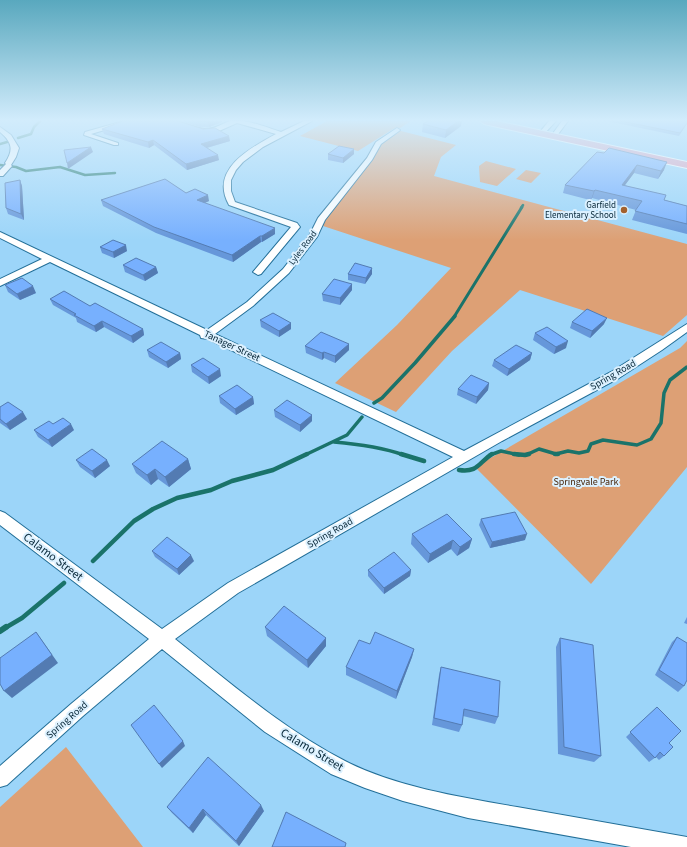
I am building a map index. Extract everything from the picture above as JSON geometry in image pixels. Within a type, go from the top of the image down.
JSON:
[{"type":"main road","points":[[668,161],[687,165]]},
{"type":"street","points":[[0,174],[11,161]]},
{"type":"street","points":[[241,161],[231,171],[226,183],[228,197],[232,203],[296,227],[258,272]]},
{"type":"street","name":"Lyles Road","points":[[207,335],[250,304],[286,271],[313,237],[321,220],[369,161]]},
{"type":"street","name":"Tanager Street","points":[[0,235],[464,457]]},
{"type":"street","points":[[0,283],[49,259]]},
{"type":"street","name":"Spring Road","points":[[0,778],[77,710],[162,639],[233,588],[464,457],[615,375],[658,348],[687,327]]},
{"type":"street","name":"Calamo Street","points":[[0,517],[162,639],[271,726],[338,767],[365,779],[403,792],[468,808],[687,847]]},
{"type":"green space","points":[[370,161],[440,161],[434,176],[687,244],[687,315],[663,336],[520,290],[452,351],[396,412],[335,383],[397,325],[451,268],[317,224]]},
{"type":"green space","points":[[486,161],[516,169],[497,186],[480,182],[479,166]]},
{"type":"green space","points":[[526,170],[541,173],[531,183],[516,179]]},
{"type":"green space","name":"Springvale Park","points":[[687,341],[687,467],[591,584],[475,467],[680,348]]},
{"type":"green space","points":[[66,747],[143,847],[0,847],[0,807]]},
{"type":"building","points":[[181,161],[198,161],[186,164]]},
{"type":"building","points":[[589,161],[661,161],[667,162],[661,171],[637,165],[622,185],[666,195],[664,200],[687,206],[687,224],[635,211],[642,201],[595,190],[565,185]]},
{"type":"building","points":[[165,179],[186,193],[195,189],[208,195],[197,200],[275,228],[260,236],[232,255],[154,227],[101,200]]},
{"type":"building","points":[[20,180],[21,214],[6,208],[5,183]]},
{"type":"building","points":[[113,240],[126,245],[113,252],[100,247]]},
{"type":"building","points":[[136,258],[156,267],[143,275],[123,265]]},
{"type":"building","points":[[355,263],[372,268],[366,278],[348,274]]},
{"type":"building","points":[[22,278],[33,286],[17,294],[5,285]]},
{"type":"building","points":[[334,279],[352,284],[340,298],[322,294]]},
{"type":"building","points":[[64,291],[90,306],[95,303],[143,329],[131,336],[102,321],[94,326],[50,299]]},
{"type":"building","points":[[587,309],[607,318],[592,331],[572,322]]},
{"type":"building","points":[[273,313],[291,323],[279,331],[260,320]]},
{"type":"building","points":[[547,327],[568,341],[556,347],[535,333]]},
{"type":"building","points":[[321,332],[349,344],[335,356],[324,352],[322,353],[305,346]]},
{"type":"building","points":[[161,342],[180,353],[166,362],[147,350]]},
{"type":"building","points":[[516,345],[532,353],[509,369],[494,360]]},
{"type":"building","points":[[203,358],[220,369],[208,377],[191,365]]},
{"type":"building","points":[[471,375],[489,383],[477,397],[458,389]]},
{"type":"building","points":[[237,385],[253,397],[235,409],[219,396]]},
{"type":"building","points":[[287,400],[312,415],[300,425],[274,410]]},
{"type":"building","points":[[8,402],[23,412],[6,424],[0,419],[0,407]]},
{"type":"building","points":[[63,418],[71,424],[48,440],[34,430],[49,421],[53,424]]},
{"type":"building","points":[[162,441],[188,459],[165,477],[155,469],[147,475],[132,464]]},
{"type":"building","points":[[92,449],[107,460],[92,471],[76,460]]},
{"type":"building","points":[[515,512],[527,534],[492,542],[481,519]]},
{"type":"building","points":[[447,514],[472,539],[460,547],[453,540],[430,554],[412,534]]},
{"type":"building","points":[[167,537],[191,555],[177,569],[152,551]]},
{"type":"building","points":[[394,552],[411,570],[384,588],[368,570]]},
{"type":"building","points":[[284,606],[326,638],[307,660],[265,627]]},
{"type":"building","points":[[36,632],[52,655],[4,691],[0,684],[0,658]]},
{"type":"building","points":[[375,632],[414,649],[397,691],[346,667],[359,640],[370,644]]},
{"type":"building","points":[[677,637],[687,643],[687,680],[684,686],[659,670]]},
{"type":"building","points":[[560,638],[593,645],[601,756],[564,747]]},
{"type":"building","points":[[441,667],[500,681],[498,717],[464,709],[462,725],[434,718]]},
{"type":"building","points":[[154,705],[183,741],[159,764],[131,725]]},
{"type":"building","points":[[657,707],[681,731],[669,743],[673,747],[664,756],[660,752],[655,758],[630,732]]},
{"type":"building","points":[[208,757],[261,805],[236,841],[203,809],[189,828],[167,807]]},
{"type":"building","points":[[286,812],[346,843],[345,847],[272,847]]},
{"type":"waterway","points":[[0,165],[16,167],[26,171],[60,167],[85,175],[115,173]]},
{"type":"waterway","points":[[454,317],[522,207]]},
{"type":"waterway","points":[[374,403],[382,398],[415,363],[455,316]]},
{"type":"waterway","points":[[556,454],[568,451],[579,453],[588,451],[591,444],[603,440],[637,445],[651,439],[661,423],[664,393],[670,380],[687,367]]},
{"type":"waterway","points":[[305,455],[347,435],[362,417]]},
{"type":"waterway","points":[[334,442],[369,446],[404,455]]},
{"type":"waterway","points":[[527,454],[539,449],[556,454]]},
{"type":"waterway","points":[[491,455],[501,451],[515,454]]},
{"type":"waterway","points":[[93,561],[134,521],[153,509],[177,498],[211,490],[232,481],[273,470],[307,454]]},
{"type":"waterway","points":[[401,454],[424,461]]},
{"type":"waterway","points":[[515,454],[527,454]]},
{"type":"waterway","points":[[515,454],[519,455]]},
{"type":"waterway","points":[[459,470],[470,470],[478,466],[491,455]]},
{"type":"waterway","points":[[5,628],[22,618],[64,583]]},
{"type":"waterway","points":[[0,631],[6,627]]},
{"type":"place","name":"Garfield Elementary School","points":[[624,210]]}]
